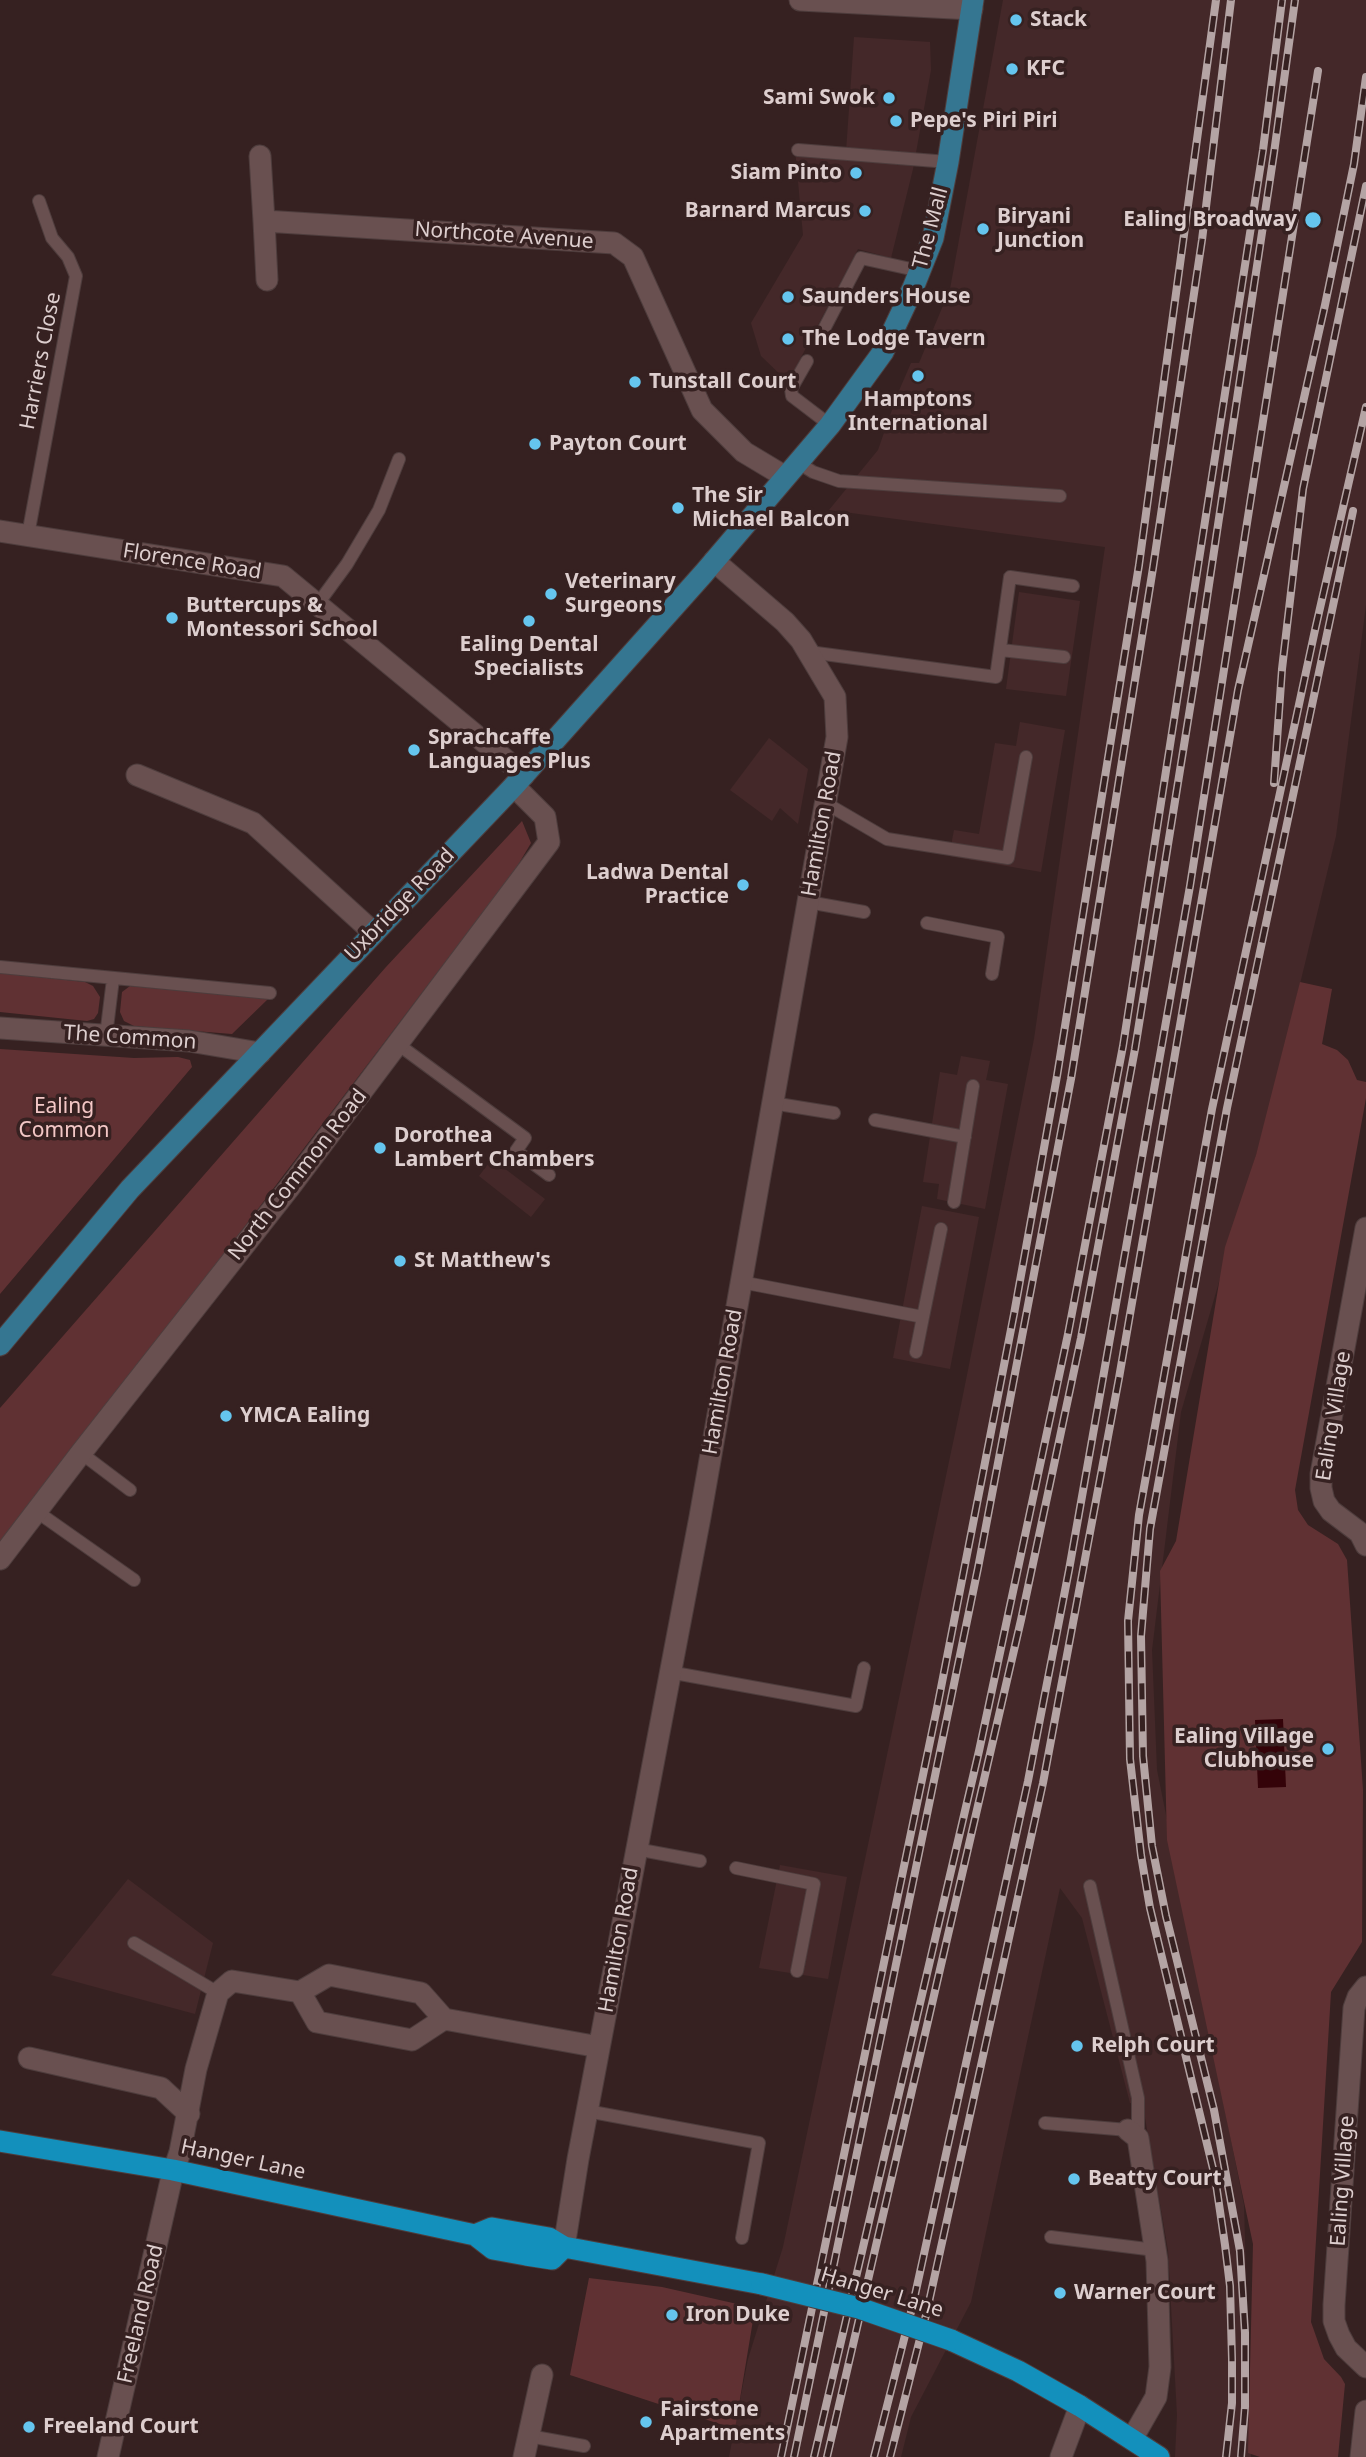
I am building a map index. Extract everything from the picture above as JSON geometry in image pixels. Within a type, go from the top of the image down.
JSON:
[{"type":"highway","name":"Hanger Lane","points":[[0,2141],[173,2170],[475,2235],[492,2228],[548,2238],[564,2248],[762,2284],[859,2308],[950,2340],[1018,2371],[1080,2406],[1159,2457]]},
{"type":"main road","name":"The Mall","points":[[791,469],[830,425],[883,352],[933,238],[973,4]]},
{"type":"main road","name":"Uxbridge Road","points":[[0,1345],[130,1189],[519,780],[714,561],[791,469]]},
{"type":"street","points":[[800,0],[973,4]]},
{"type":"street","points":[[260,156],[267,280]]},
{"type":"street","name":"Northcote Avenue","points":[[264,221],[614,243],[633,257],[702,410],[744,452],[791,469]]},
{"type":"street","name":"Florence Road","points":[[0,531],[283,576],[519,780]]},
{"type":"street","name":"Hamilton Road","points":[[564,2248],[587,2112],[702,1504],[838,737],[835,697],[809,652],[785,622],[714,561]]},
{"type":"street","points":[[137,775],[253,823],[374,933]]},
{"type":"street","name":"North Common Road","points":[[0,1559],[399,1045],[549,842],[545,817],[519,780]]},
{"type":"street","name":"The Common","points":[[0,1028],[189,1041],[260,1053]]},
{"type":"street","name":"Ealing Village","points":[[1364,1535],[1331,1511],[1324,1501],[1321,1474],[1363,1257],[1366,1228]]},
{"type":"street","points":[[218,1993],[232,1980],[300,1992],[329,1975],[421,1993],[444,2019],[600,2047]]},
{"type":"street","name":"Ealing Village","points":[[1366,1987],[1354,2008],[1335,2305],[1335,2321],[1339,2335],[1346,2348],[1366,2367]]},
{"type":"street","points":[[300,1992],[317,2022],[412,2040],[444,2019]]},
{"type":"street","name":"Freeland Road","points":[[108,2457],[173,2170],[189,2114],[196,2069],[218,1993]]},
{"type":"street","points":[[29,2058],[161,2088],[189,2114]]},
{"type":"street","points":[[1132,2439],[1156,2397],[1160,2379],[1157,2262],[1133,2134]]},
{"type":"street","points":[[524,2457],[542,2375]]},
{"type":"street","points":[[1061,2457],[1080,2406]]},
{"type":"street","points":[[1361,2457],[1366,2411]]},
{"type":"lane","points":[[798,150],[947,162]]},
{"type":"lane","name":"Harriers Close","points":[[28,536],[76,276],[68,257],[52,237],[40,201]]},
{"type":"lane","points":[[822,331],[861,258],[920,271]]},
{"type":"lane","points":[[807,361],[791,389],[792,396],[830,425]]},
{"type":"lane","points":[[317,605],[347,564],[379,510],[399,459]]},
{"type":"lane","points":[[791,469],[813,472],[839,481],[1060,496]]},
{"type":"lane","points":[[809,652],[996,677],[1010,577],[1073,586]]},
{"type":"lane","points":[[1001,650],[1064,657]]},
{"type":"lane","points":[[827,804],[887,839],[1008,858],[1026,757]]},
{"type":"lane","points":[[808,902],[864,912]]},
{"type":"lane","points":[[927,923],[998,937],[992,974]]},
{"type":"lane","points":[[0,967],[270,993]]},
{"type":"lane","points":[[106,1036],[113,979]]},
{"type":"lane","points":[[399,1045],[525,1138],[516,1151],[549,1175]]},
{"type":"lane","points":[[954,1202],[973,1086]]},
{"type":"lane","points":[[772,1102],[834,1113]]},
{"type":"lane","points":[[875,1120],[965,1137]]},
{"type":"lane","points":[[916,1352],[940,1228]]},
{"type":"lane","points":[[741,1282],[923,1317]]},
{"type":"lane","points":[[81,1452],[130,1490]]},
{"type":"lane","points":[[36,1511],[134,1580]]},
{"type":"lane","points":[[669,1672],[856,1706],[864,1668]]},
{"type":"lane","points":[[636,1849],[700,1861]]},
{"type":"lane","points":[[736,1868],[814,1884],[797,1971]]},
{"type":"lane","points":[[1045,2123],[1133,2134],[1138,2098],[1090,1886]]},
{"type":"lane","points":[[134,1943],[218,1993]]},
{"type":"lane","points":[[587,2112],[759,2143],[742,2238]]},
{"type":"lane","points":[[1051,2237],[1155,2250]]},
{"type":"lane","points":[[529,2436],[584,2446]]},
{"type":"shaded area","points":[[1003,0],[1366,0],[1366,605],[1336,836],[1269,1111],[1181,1412],[1152,1650],[1157,1770],[1244,2205],[1251,2457],[1175,2457],[1177,2415],[1168,2250],[1143,2106],[1130,2103],[1082,1918],[1060,1888],[971,2302],[911,2417],[901,2457],[729,2457],[748,2359],[783,2247],[961,1405],[1034,1039],[1105,547],[829,510],[878,450],[911,363],[919,363],[950,289]]},
{"type":"shaded area","points":[[854,37],[930,42],[931,70],[913,169],[891,258],[858,249],[788,382],[761,356],[751,323],[803,235],[795,149],[846,152]]},
{"type":"shaded area","points":[[1019,592],[1080,601],[1066,696],[1006,689]]},
{"type":"shaded area","points":[[1020,722],[1065,730],[1041,872],[949,856],[954,830],[979,834],[995,743],[1016,746]]},
{"type":"shaded area","points":[[769,738],[808,769],[798,824],[780,808],[772,821],[730,790]]},
{"type":"shaded area","points":[[961,1056],[990,1061],[986,1080],[1008,1084],[985,1209],[937,1199],[939,1184],[923,1182],[940,1072],[957,1075]]},
{"type":"shaded area","points":[[492,1159],[545,1199],[531,1217],[479,1176]]},
{"type":"shaded area","points":[[922,1206],[979,1217],[950,1369],[893,1358]]},
{"type":"shaded area","points":[[1283,1719],[1286,1787],[1258,1788],[1255,1720]]},
{"type":"shaded area","points":[[780,1865],[847,1877],[828,1979],[759,1968]]},
{"type":"shaded area","points":[[128,1879],[213,1943],[195,2014],[51,1975]]},
{"type":"green space","points":[[522,821],[531,843],[515,870],[0,1549],[0,1408],[386,967]]},
{"type":"green space","points":[[0,973],[85,982],[93,986],[100,997],[98,1013],[94,1019],[87,1021],[0,1012]]},
{"type":"green space","points":[[1300,982],[1332,989],[1322,1044],[1337,1050],[1348,1060],[1357,1080],[1366,1082],[1366,1098],[1295,1490],[1298,1510],[1308,1525],[1338,1544],[1347,1560],[1363,1790],[1362,1942],[1331,1992],[1311,2322],[1324,2359],[1345,2384],[1338,2457],[1260,2457],[1248,2453],[1253,2244],[1167,1840],[1160,1571],[1176,1541],[1225,1247],[1256,1155]]},
{"type":"green space","points":[[130,986],[268,999],[232,1034],[134,1026],[124,1021],[120,1012],[122,992]]},
{"type":"green space","name":"Ealing Common","points":[[0,1049],[134,1058],[178,1057],[190,1060],[192,1067],[0,1294]]},
{"type":"green space","points":[[589,2278],[662,2287],[755,2308],[735,2429],[570,2375]]},
{"type":"railway","points":[[781,2457],[938,1703],[1014,1314],[1057,1076],[1139,565],[1216,0]]},
{"type":"railway","points":[[794,2457],[978,1568],[1071,1079],[1153,568],[1202,240],[1231,0]]},
{"type":"railway","points":[[814,2457],[979,1751],[1068,1334],[1123,1046],[1263,150],[1282,0]]},
{"type":"railway","points":[[827,2457],[1021,1620],[1081,1338],[1135,1049],[1196,671],[1295,0]]},
{"type":"railway","points":[[874,2457],[913,2304],[1028,1781],[1069,1570],[1190,886],[1318,71]]},
{"type":"railway","points":[[890,2457],[927,2311],[1043,1783],[1119,1378],[1238,690],[1325,305],[1354,164],[1366,77]]},
{"type":"railway","points":[[1274,783],[1282,669],[1303,489],[1366,186]]},
{"type":"railway","points":[[1226,2457],[1232,2403],[1230,2286],[1215,2177],[1150,1908],[1141,1855],[1130,1759],[1128,1621],[1139,1515],[1212,1109],[1366,407]]},
{"type":"railway","points":[[1241,2457],[1245,2407],[1245,2333],[1240,2251],[1214,2110],[1166,1916],[1152,1846],[1143,1756],[1141,1636],[1150,1529],[1227,1108],[1353,511]]},
{"type":"place","name":"Stack","points":[[1016,20]]},
{"type":"place","name":"KFC","points":[[1012,69]]},
{"type":"place","name":"Sami Swok","points":[[889,98]]},
{"type":"place","name":"Pepe's Piri Piri","points":[[896,121]]},
{"type":"place","name":"Siam Pinto","points":[[856,173]]},
{"type":"place","name":"Barnard Marcus","points":[[865,211]]},
{"type":"place","name":"Ealing Broadway","points":[[1313,220]]},
{"type":"place","name":"Biryani Junction","points":[[983,229]]},
{"type":"place","name":"Saunders House","points":[[788,297]]},
{"type":"place","name":"The Lodge Tavern","points":[[788,339]]},
{"type":"place","name":"Hamptons International","points":[[918,376]]},
{"type":"place","name":"Tunstall Court","points":[[635,382]]},
{"type":"place","name":"Payton Court","points":[[535,444]]},
{"type":"place","name":"The Sir Michael Balcon","points":[[678,508]]},
{"type":"place","name":"Veterinary Surgeons","points":[[551,594]]},
{"type":"place","name":"Buttercups & Montessori School","points":[[172,618]]},
{"type":"place","name":"Ealing Dental Specialists","points":[[529,621]]},
{"type":"place","name":"Sprachcaffe Languages Plus","points":[[414,750]]},
{"type":"place","name":"Ladwa Dental Practice","points":[[743,885]]},
{"type":"place","name":"Dorothea Lambert Chambers","points":[[380,1148]]},
{"type":"place","name":"St Matthew's","points":[[400,1261]]},
{"type":"place","name":"YMCA Ealing","points":[[226,1416]]},
{"type":"place","name":"Ealing Village Clubhouse","points":[[1328,1749]]},
{"type":"place","name":"Relph Court","points":[[1077,2046]]},
{"type":"place","name":"Beatty Court","points":[[1074,2179]]},
{"type":"place","name":"Warner Court","points":[[1060,2293]]},
{"type":"place","name":"Iron Duke","points":[[672,2315]]},
{"type":"place","name":"Fairstone Apartments","points":[[646,2422]]},
{"type":"place","name":"Freeland Court","points":[[29,2427]]}]
